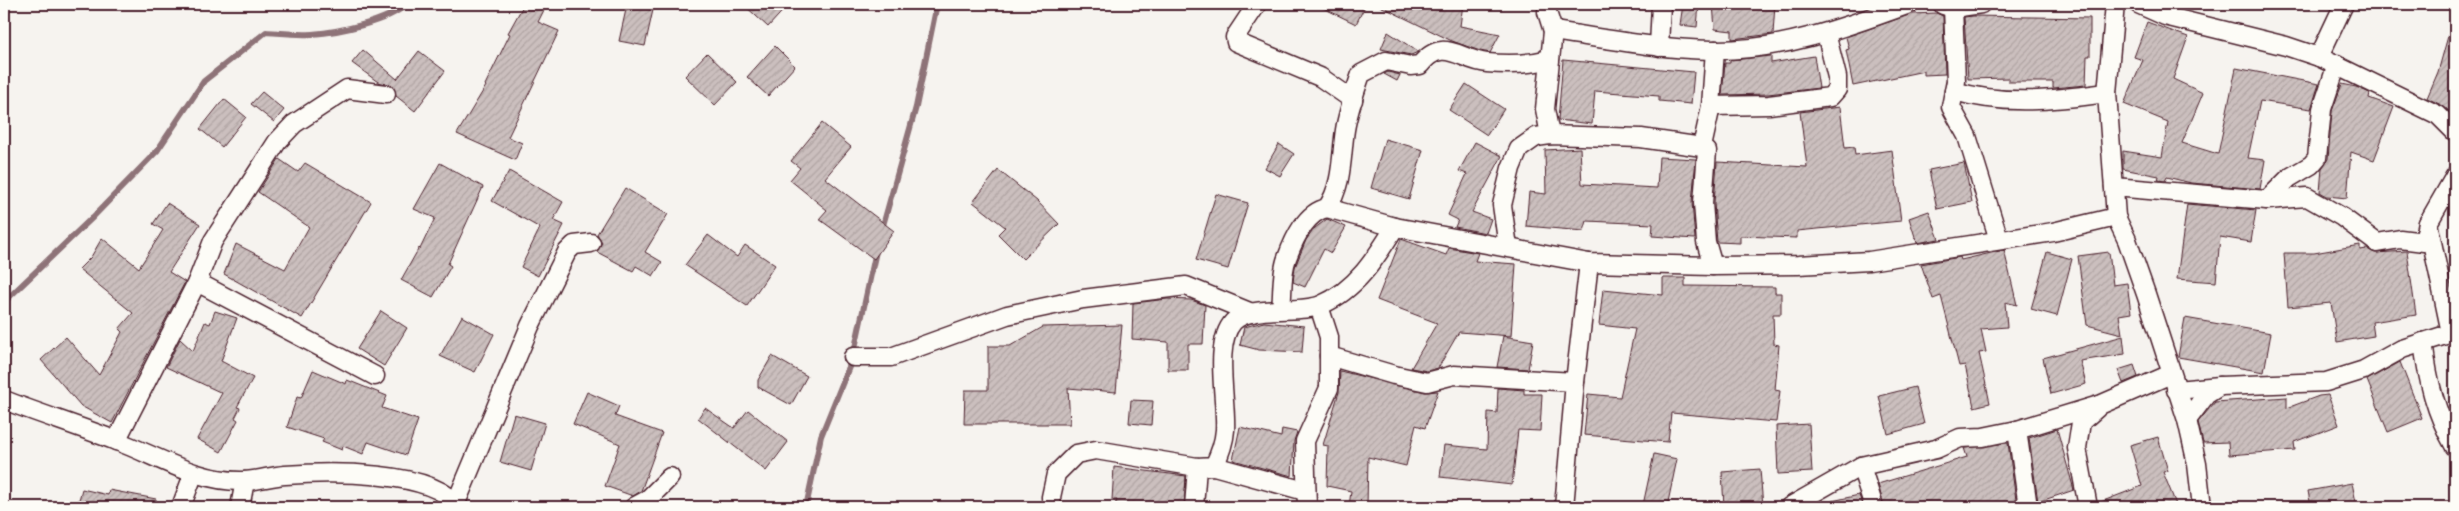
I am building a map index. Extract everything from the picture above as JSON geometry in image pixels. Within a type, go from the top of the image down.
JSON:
[{"type":"street","points":[[1257,4],[1235,37],[1236,42],[1320,77],[1353,100]]},
{"type":"street","points":[[1548,4],[1547,12],[1554,31],[1545,109],[1550,134]]},
{"type":"street","points":[[1659,47],[1661,4]]},
{"type":"street","points":[[1554,31],[1659,47],[1715,50],[1772,45],[1826,33],[1909,4]]},
{"type":"street","points":[[1981,4],[1948,6],[1956,81],[1951,107],[1967,136],[1999,240]]},
{"type":"street","points":[[2115,4],[2106,93],[2116,217],[2127,240],[2146,294],[2173,382],[2187,420],[2202,507]]},
{"type":"street","points":[[2138,4],[2165,16],[2319,56],[2438,115],[2455,132]]},
{"type":"street","points":[[2319,56],[2344,4]]},
{"type":"street","points":[[1711,106],[1770,105],[1830,97],[1837,89],[1837,77],[1826,33]]},
{"type":"street","points":[[1326,208],[1331,202],[1343,162],[1345,129],[1361,74],[1386,61],[1411,66],[1420,65],[1429,53],[1443,50],[1488,63],[1533,63],[1550,59]]},
{"type":"street","points":[[1702,147],[1711,106],[1715,50]]},
{"type":"street","points":[[2267,200],[2289,178],[2311,165],[2317,158],[2322,108],[2337,64]]},
{"type":"street","points":[[116,441],[196,282],[213,241],[278,142],[294,124],[347,89],[386,94]]},
{"type":"street","points":[[1954,91],[1991,99],[2046,100],[2106,93]]},
{"type":"street","points":[[1508,247],[1502,205],[1511,168],[1519,149],[1536,137],[1550,134],[1641,138],[1702,147],[1706,151],[1703,203],[1706,242],[1712,266]]},
{"type":"street","points":[[2114,187],[2267,200],[2308,197],[2342,217],[2377,243],[2400,239],[2424,242],[2428,223],[2451,192],[2455,176]]},
{"type":"street","points":[[1281,309],[1286,259],[1304,224],[1316,210],[1326,208],[1396,227],[1589,263],[1712,266],[1798,266],[1869,261],[2053,232],[2116,217]]},
{"type":"street","points":[[1789,507],[1861,466],[1936,449],[1960,438],[1983,437],[2017,430],[2173,382],[2220,386],[2326,382],[2364,370],[2402,349],[2453,332],[2428,223]]},
{"type":"street","points":[[1194,507],[1205,466],[1222,448],[1225,428],[1223,339],[1233,321],[1252,314],[1281,309],[1319,306],[1345,292],[1374,261],[1396,227]]},
{"type":"street","points":[[4,400],[116,441],[194,475],[245,481],[284,475],[372,474],[435,488],[457,505],[530,326],[567,252],[574,245],[590,244]]},
{"type":"street","points":[[1564,507],[1575,382],[1589,263]]},
{"type":"street","points":[[196,282],[375,376]]},
{"type":"street","points":[[852,357],[891,358],[1006,315],[1083,299],[1186,286],[1252,314]]},
{"type":"street","points":[[1052,507],[1051,497],[1056,474],[1076,454],[1096,450],[1205,466],[1306,499],[1305,441],[1329,388],[1329,337],[1319,306]]},
{"type":"street","points":[[2423,342],[2429,385],[2444,426],[2455,447]]},
{"type":"street","points":[[1329,356],[1394,375],[1426,382],[1454,375],[1575,382]]},
{"type":"street","points":[[2187,420],[2206,395],[2220,386]]},
{"type":"street","points":[[2088,507],[2076,448],[2081,422],[2102,404]]},
{"type":"street","points":[[2017,430],[2028,507]]},
{"type":"street","points":[[1861,466],[1874,507]]},
{"type":"street","points":[[181,507],[194,475]]},
{"type":"street","points":[[634,507],[647,500],[670,477]]},
{"type":"street","points":[[240,507],[245,481]]},
{"type":"building","points":[[524,4],[532,4],[544,10],[538,22],[559,31],[508,137],[522,143],[515,160],[457,134],[486,86],[510,34],[508,33]]},
{"type":"building","points":[[743,4],[789,4],[768,27]]},
{"type":"building","points":[[1315,4],[1366,4],[1356,24]]},
{"type":"building","points":[[1376,4],[1463,4],[1460,26],[1500,34],[1490,53],[1480,51],[1452,41]]},
{"type":"building","points":[[1683,4],[1699,4],[1697,27],[1680,25]]},
{"type":"building","points":[[1713,4],[1775,4],[1773,34],[1732,39],[1732,31],[1715,29]]},
{"type":"building","points":[[627,5],[653,10],[645,46],[619,41]]},
{"type":"building","points":[[1936,13],[1943,16],[1945,74],[1924,75],[1924,71],[1853,86],[1846,50],[1849,49],[1846,37],[1912,14]]},
{"type":"building","points":[[1964,17],[2090,18],[2090,56],[2087,56],[2086,85],[2053,88],[2053,82],[2009,82],[2009,78],[1968,79]]},
{"type":"building","points":[[2147,22],[2188,37],[2173,79],[2203,93],[2182,143],[2218,154],[2236,68],[2319,84],[2311,109],[2260,101],[2248,158],[2265,160],[2260,189],[2191,183],[2167,177],[2165,181],[2158,180],[2159,176],[2123,169],[2123,151],[2162,157],[2168,122],[2124,104],[2143,60],[2134,57]]},
{"type":"building","points":[[2450,29],[2455,30],[2455,116],[2443,106],[2427,98],[2438,72]]},
{"type":"building","points":[[1388,32],[1418,52],[1411,55],[1381,49]]},
{"type":"building","points":[[775,46],[795,66],[768,96],[747,77]]},
{"type":"building","points":[[363,50],[397,79],[419,51],[445,71],[415,111],[396,96],[393,86],[378,82],[352,63]]},
{"type":"building","points":[[707,53],[737,82],[715,105],[685,76]]},
{"type":"building","points":[[1771,56],[1771,63],[1814,56],[1819,88],[1768,94],[1722,95],[1725,63],[1730,63],[1730,60]]},
{"type":"building","points":[[1563,60],[1694,72],[1691,104],[1659,101],[1659,96],[1595,91],[1592,124],[1558,120]]},
{"type":"building","points":[[1388,72],[1400,75],[1397,81],[1384,74]]},
{"type":"building","points":[[1466,84],[1504,109],[1487,135],[1449,110]]},
{"type":"building","points":[[2342,84],[2370,93],[2369,98],[2394,107],[2374,160],[2351,152],[2347,198],[2327,196],[2320,192],[2322,168],[2328,159],[2332,111]]},
{"type":"building","points":[[262,92],[284,110],[274,122],[251,104]]},
{"type":"building","points":[[224,99],[246,117],[222,147],[200,129]]},
{"type":"building","points":[[1840,107],[1845,148],[1854,147],[1855,155],[1892,150],[1901,221],[1797,231],[1797,238],[1740,236],[1740,243],[1717,242],[1714,203],[1717,162],[1807,167],[1800,112]]},
{"type":"building","points":[[822,123],[851,147],[825,178],[894,231],[874,259],[819,219],[827,210],[790,180],[800,168],[791,161]]},
{"type":"building","points":[[1385,139],[1423,150],[1409,199],[1371,188]]},
{"type":"building","points":[[1475,142],[1502,156],[1472,212],[1491,219],[1486,233],[1455,227],[1458,220],[1448,215],[1467,174],[1459,171]]},
{"type":"building","points":[[1279,144],[1294,154],[1280,176],[1265,168]]},
{"type":"building","points":[[1580,148],[1582,184],[1657,188],[1659,157],[1696,159],[1692,202],[1695,239],[1652,236],[1653,224],[1587,221],[1584,231],[1526,226],[1529,192],[1546,194],[1545,150]]},
{"type":"building","points":[[279,159],[298,172],[305,163],[371,202],[302,318],[224,274],[236,244],[285,269],[309,227],[258,192]]},
{"type":"building","points":[[440,163],[483,187],[448,264],[451,266],[433,297],[401,280],[420,249],[435,218],[414,209]]},
{"type":"building","points":[[1964,163],[1972,202],[1937,209],[1929,170]]},
{"type":"building","points":[[998,170],[1037,201],[1059,224],[1023,259],[998,234],[1005,227],[973,202]]},
{"type":"building","points":[[509,171],[563,202],[553,220],[564,225],[538,276],[521,267],[540,228],[492,201]]},
{"type":"building","points":[[625,188],[668,214],[645,252],[662,262],[653,276],[636,266],[633,271],[597,252],[602,242],[597,234]]},
{"type":"building","points":[[1216,194],[1248,203],[1228,269],[1196,260]]},
{"type":"building","points":[[167,203],[200,224],[169,272],[185,282],[112,423],[81,406],[41,360],[66,337],[99,375],[122,332],[119,329],[133,313],[79,269],[91,257],[102,238],[139,268],[163,230],[153,224]]},
{"type":"building","points":[[2187,204],[2256,210],[2251,242],[2220,237],[2216,282],[2177,279]]},
{"type":"building","points":[[1929,211],[1939,239],[1917,243],[1909,218]]},
{"type":"building","points":[[1327,219],[1346,227],[1331,253],[1324,249],[1305,287],[1293,282],[1295,267],[1306,240],[1315,228]]},
{"type":"building","points":[[708,235],[737,257],[745,245],[775,265],[747,306],[685,265]]},
{"type":"building","points":[[1401,239],[1446,255],[1449,248],[1478,253],[1475,261],[1516,264],[1511,336],[1459,332],[1438,368],[1427,371],[1411,368],[1437,323],[1377,300]]},
{"type":"building","points":[[2360,245],[2360,250],[2367,249],[2375,253],[2407,251],[2416,315],[2372,322],[2374,336],[2337,342],[2331,303],[2288,307],[2284,253],[2314,253]]},
{"type":"building","points":[[2004,250],[2017,305],[2005,302],[2007,327],[1981,329],[1986,352],[1979,353],[1990,403],[1974,407],[1965,365],[1959,366],[1941,296],[1933,299],[1921,264],[1960,257],[1961,260]]},
{"type":"building","points":[[2047,252],[2072,259],[2057,316],[2031,309]]},
{"type":"building","points":[[2109,252],[2113,285],[2127,283],[2131,313],[2119,315],[2122,334],[2087,325],[2078,256]]},
{"type":"building","points":[[1663,278],[1685,278],[1685,286],[1775,287],[1775,293],[1781,293],[1781,314],[1773,314],[1774,344],[1779,345],[1775,390],[1780,391],[1776,422],[1671,413],[1668,442],[1584,435],[1588,394],[1620,397],[1635,329],[1599,325],[1603,289],[1663,295]]},
{"type":"building","points":[[1167,299],[1191,300],[1205,305],[1203,344],[1188,344],[1188,370],[1168,370],[1168,342],[1132,339],[1133,303]]},
{"type":"building","points":[[215,311],[237,318],[221,361],[253,378],[237,407],[240,408],[235,418],[238,420],[221,452],[197,439],[222,393],[166,367],[180,339],[193,351],[205,322],[210,324]]},
{"type":"building","points":[[381,311],[407,328],[384,366],[357,349]]},
{"type":"building","points":[[462,316],[494,334],[475,372],[440,356]]},
{"type":"building","points":[[2185,318],[2271,333],[2264,372],[2178,357]]},
{"type":"building","points":[[1264,322],[1304,326],[1302,352],[1259,350],[1240,345],[1244,327]]},
{"type":"building","points":[[1122,325],[1116,392],[1068,388],[1070,424],[964,424],[965,390],[988,390],[988,346],[1010,346],[1043,327]]},
{"type":"building","points":[[1503,336],[1533,341],[1528,369],[1497,367]]},
{"type":"building","points":[[2123,336],[2125,354],[2080,361],[2086,384],[2051,394],[2043,358]]},
{"type":"building","points":[[772,356],[807,376],[791,405],[758,387],[758,380]]},
{"type":"building","points":[[2400,362],[2422,418],[2388,432],[2367,380]]},
{"type":"building","points":[[2134,365],[2138,377],[2123,383],[2118,370]]},
{"type":"building","points":[[313,370],[346,384],[347,380],[387,396],[382,408],[418,420],[406,455],[368,442],[363,454],[343,446],[342,450],[322,442],[324,439],[287,427],[297,397],[301,398]]},
{"type":"building","points":[[1340,371],[1425,392],[1438,391],[1425,428],[1416,425],[1406,466],[1368,457],[1367,507],[1349,507],[1351,491],[1327,486],[1328,446],[1323,445],[1339,392]]},
{"type":"building","points":[[1915,387],[1924,424],[1888,434],[1879,396]]},
{"type":"building","points":[[1498,388],[1524,390],[1524,394],[1542,394],[1540,431],[1518,430],[1512,485],[1440,477],[1444,445],[1487,449],[1488,412],[1497,413]]},
{"type":"building","points":[[587,392],[619,406],[615,416],[662,433],[641,491],[633,496],[605,486],[620,444],[573,424]]},
{"type":"building","points":[[2328,395],[2339,425],[2294,442],[2295,450],[2229,455],[2228,442],[2203,443],[2198,422],[2215,402],[2287,397],[2287,408],[2319,396]]},
{"type":"building","points":[[1131,400],[1153,401],[1151,425],[1129,423]]},
{"type":"building","points":[[705,408],[734,428],[748,410],[788,442],[766,471],[698,418]]},
{"type":"building","points":[[514,414],[545,423],[531,471],[500,462]]},
{"type":"building","points":[[1809,424],[1812,472],[1778,474],[1776,426]]},
{"type":"building","points":[[1240,427],[1281,437],[1282,429],[1297,432],[1294,441],[1292,476],[1233,460]]},
{"type":"building","points":[[2057,429],[2074,490],[2038,502],[2029,438]]},
{"type":"building","points":[[2158,437],[2168,471],[2163,472],[2177,507],[2098,507],[2098,503],[2142,486],[2130,445]]},
{"type":"building","points":[[2008,443],[2017,507],[1884,507],[1878,484],[1967,457],[1964,448]]},
{"type":"building","points":[[1654,454],[1677,459],[1667,507],[1643,505]]},
{"type":"building","points":[[1114,467],[1186,476],[1184,507],[1114,507],[1117,500],[1112,500]]},
{"type":"building","points":[[1760,469],[1763,507],[1724,507],[1722,472]]},
{"type":"building","points":[[2352,483],[2357,507],[2311,507],[2308,491]]},
{"type":"building","points":[[82,489],[108,495],[109,490],[156,499],[156,507],[77,507]]},
{"type":"building","points":[[1859,495],[1863,507],[1833,507],[1832,501]]},
{"type":"waterway","points":[[4,302],[93,217],[157,151],[204,81],[266,32],[312,34],[335,31],[375,21],[388,16],[407,4]]},
{"type":"waterway","points":[[882,229],[916,107],[937,4]]},
{"type":"waterway","points":[[806,507],[821,436],[853,357],[876,251]]}]
